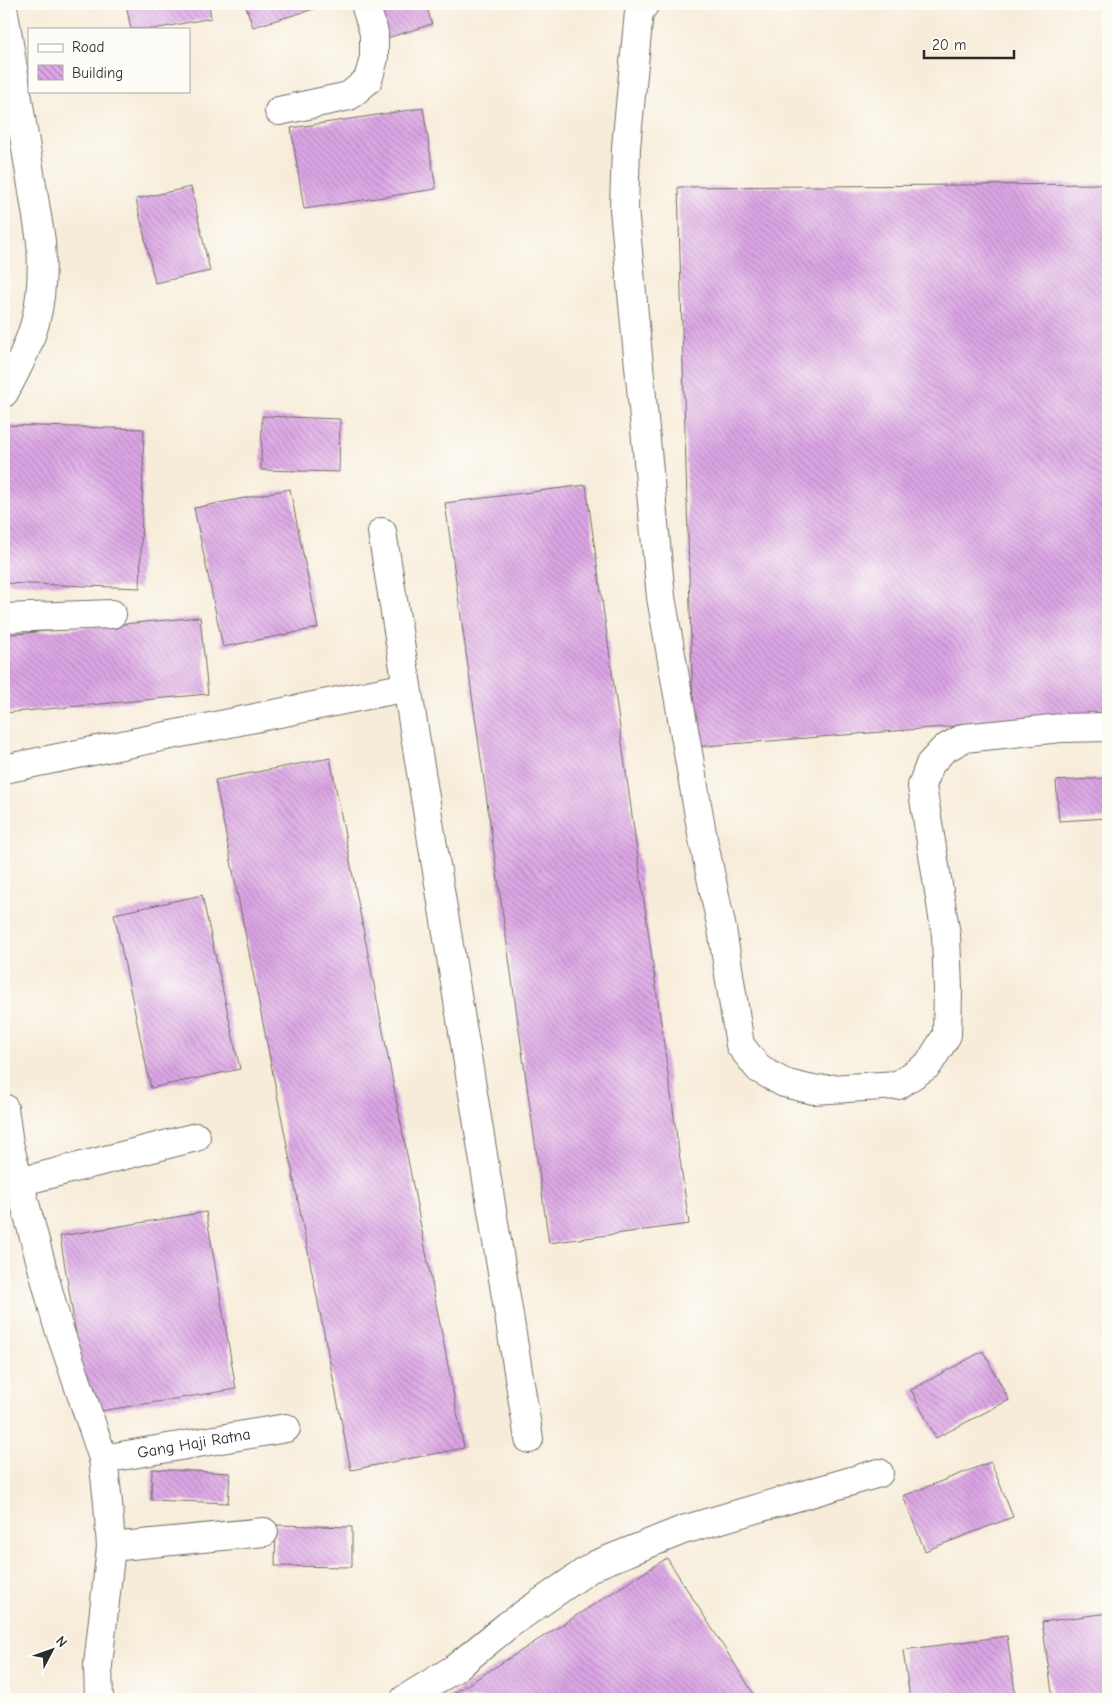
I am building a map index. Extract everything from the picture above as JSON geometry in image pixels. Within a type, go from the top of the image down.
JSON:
[{"type":"street","points":[[279,111],[349,96],[368,80],[374,58],[374,33],[365,4]]},
{"type":"street","points":[[645,4],[639,12],[626,147],[624,209],[661,597],[703,839],[722,929],[740,1045],[759,1070],[784,1083],[813,1090],[898,1084],[928,1065],[947,1035],[948,990],[946,935],[922,786],[930,764],[944,749],[964,738],[1061,728],[1108,727]]},
{"type":"street","points":[[4,13],[6,47],[40,232],[43,274],[40,305],[33,334],[18,368],[4,393]]},
{"type":"street","points":[[382,532],[529,1439]]},
{"type":"street","points":[[4,618],[112,614]]},
{"type":"street","points":[[4,769],[407,687]]},
{"type":"street","points":[[4,1108],[6,1144],[19,1182],[57,1323],[102,1458],[108,1502],[111,1547],[98,1665],[99,1699]]},
{"type":"street","points":[[19,1182],[196,1137]]},
{"type":"street","name":"Gang Haji Ratna","points":[[102,1458],[286,1428]]},
{"type":"street","points":[[405,1699],[454,1669],[508,1625],[595,1565],[683,1530],[879,1473]]},
{"type":"street","points":[[111,1547],[264,1532]]},
{"type":"building","points":[[126,4],[209,4],[211,18],[159,28],[131,28]]},
{"type":"building","points":[[245,4],[324,4],[324,6],[253,27]]},
{"type":"building","points":[[373,4],[426,4],[432,24],[384,39]]},
{"type":"building","points":[[423,108],[436,189],[304,209],[291,128]]},
{"type":"building","points":[[1108,184],[1108,714],[694,747],[678,187]]},
{"type":"building","points":[[191,187],[210,271],[155,283],[136,199]]},
{"type":"building","points":[[262,416],[340,419],[339,472],[261,470]]},
{"type":"building","points":[[4,425],[144,429],[140,588],[4,583]]},
{"type":"building","points":[[586,485],[689,1224],[549,1243],[445,503]]},
{"type":"building","points":[[290,489],[318,628],[223,647],[194,508]]},
{"type":"building","points":[[200,617],[208,694],[4,713],[4,635]]},
{"type":"building","points":[[330,758],[464,1448],[351,1470],[215,780]]},
{"type":"building","points":[[1108,778],[1108,818],[1059,821],[1056,781]]},
{"type":"building","points":[[202,895],[240,1069],[151,1088],[114,914]]},
{"type":"building","points":[[206,1212],[236,1389],[89,1413],[60,1236]]},
{"type":"building","points":[[983,1351],[1009,1400],[936,1438],[911,1390]]},
{"type":"building","points":[[991,1462],[1013,1517],[925,1551],[903,1496]]},
{"type":"building","points":[[152,1469],[230,1473],[228,1503],[151,1500]]},
{"type":"building","points":[[276,1525],[352,1527],[352,1567],[275,1566]]},
{"type":"building","points":[[667,1558],[757,1699],[445,1699]]},
{"type":"building","points":[[1108,1613],[1108,1699],[1053,1699],[1042,1622]]},
{"type":"building","points":[[1007,1636],[1016,1699],[910,1699],[903,1650]]}]
